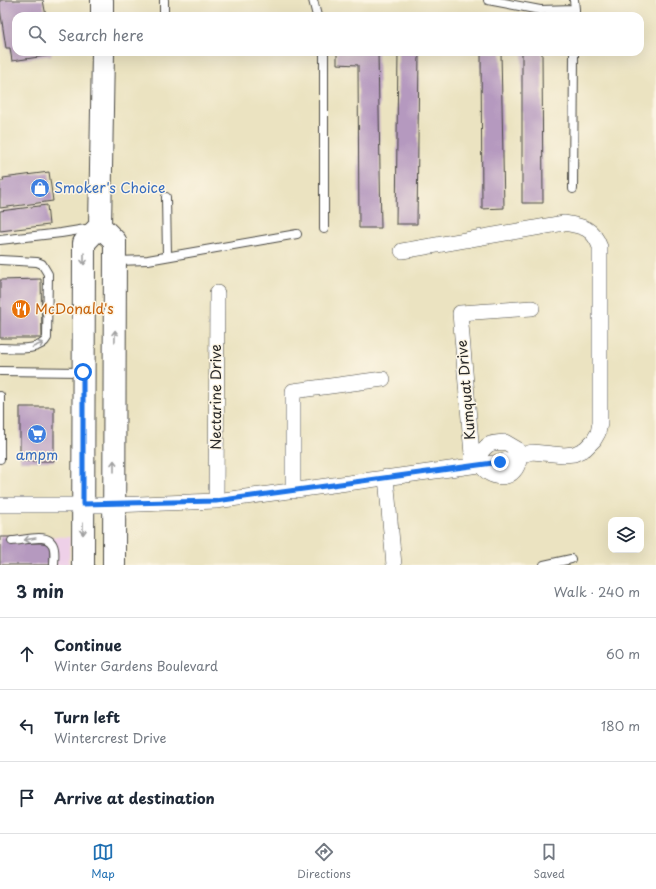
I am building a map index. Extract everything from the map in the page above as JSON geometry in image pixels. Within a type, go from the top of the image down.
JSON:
[{"type":"main road","points":[[102,0],[102,12]]},
{"type":"main road","points":[[83,565],[84,243],[100,226],[103,56]]},
{"type":"main road","points":[[100,226],[115,241],[114,565]]},
{"type":"street","points":[[0,505],[216,501],[500,462],[532,452],[564,455],[574,454],[585,449],[594,440],[598,433],[600,423],[600,247],[590,230],[574,224],[564,223],[402,251]]},
{"type":"street","name":"Nectarine Drive","points":[[216,501],[217,293]]},
{"type":"street","name":"Kumquat Drive","points":[[477,465],[460,313],[532,308]]},
{"type":"street","points":[[292,491],[292,391],[383,379]]},
{"type":"street","points":[[505,442],[517,449],[520,457],[513,472],[506,476],[486,473],[477,465],[480,455],[487,446],[492,444],[505,442]]},
{"type":"street","points":[[386,477],[394,565]]},
{"type":"lane","points":[[164,0],[164,12]]},
{"type":"lane","points":[[313,0],[316,12]]},
{"type":"lane","points":[[488,0],[540,10],[563,12]]},
{"type":"lane","points":[[574,0],[575,12]]},
{"type":"lane","points":[[324,56],[324,229]]},
{"type":"lane","points":[[574,56],[574,189]]},
{"type":"lane","points":[[166,197],[167,256]]},
{"type":"lane","points":[[0,240],[62,233],[100,226]]},
{"type":"lane","points":[[115,261],[148,260],[298,234]]},
{"type":"lane","points":[[0,260],[37,262],[42,264],[48,274],[47,338],[45,342],[36,347],[0,348]]},
{"type":"lane","points":[[0,371],[83,372]]},
{"type":"lane","points":[[0,396],[0,459]]},
{"type":"lane","points":[[12,541],[34,538],[49,540],[54,548],[54,565]]},
{"type":"lane","points":[[544,565],[571,559]]},
{"type":"shaded area","points":[[0,535],[70,537],[69,565],[0,565]]},
{"type":"building","points":[[0,0],[43,0],[45,12],[12,12],[12,56],[45,56],[12,61],[10,48],[6,48]]},
{"type":"building","points":[[337,56],[378,56],[381,228],[359,228],[358,65],[337,64]]},
{"type":"building","points":[[398,56],[419,56],[417,224],[396,224]]},
{"type":"building","points":[[481,56],[501,56],[504,208],[482,209]]},
{"type":"building","points":[[522,56],[542,56],[543,203],[522,203]]},
{"type":"building","points":[[49,172],[53,201],[0,208],[0,181],[4,181],[3,178]]},
{"type":"building","points":[[47,205],[49,225],[0,231],[0,211]]},
{"type":"building","name":"McDonald's","points":[[41,279],[42,338],[0,338],[0,280]]},
{"type":"building","name":"ampm","points":[[20,407],[54,407],[54,461],[20,461]]},
{"type":"building","points":[[0,537],[12,537],[12,543],[50,543],[50,565],[0,565]]},
{"type":"place","name":"Smoker's Choice","points":[[40,188]]},
{"type":"place","name":"McDonald's","points":[[21,309]]},
{"type":"place","name":"ampm","points":[[37,434]]},
{"type":"route","points":[[83,372],[83,504],[216,501],[500,462]]}]
